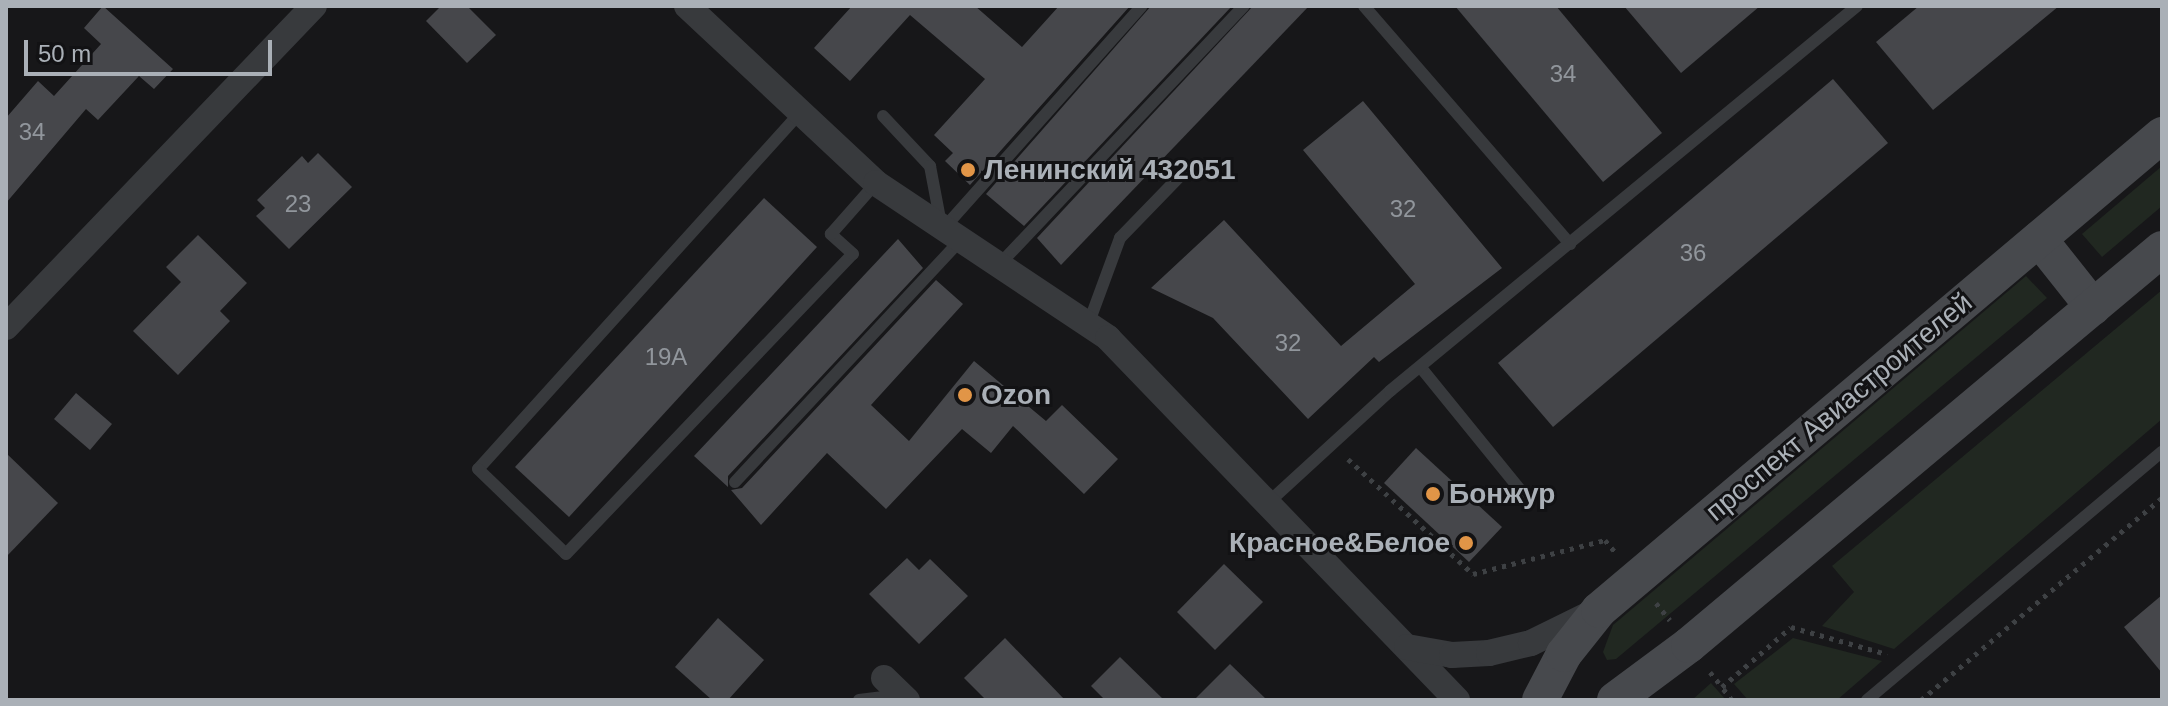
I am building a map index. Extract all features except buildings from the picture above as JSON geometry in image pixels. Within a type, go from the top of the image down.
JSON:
[{"type":"main road","name":"проспект Авиастроителей","points":[[1540,700],[1564,654],[1599,610],[2162,135]]},
{"type":"main road","points":[[2039,239],[2093,307]]},
{"type":"main road","points":[[1629,695],[2162,249]]},
{"type":"street","points":[[6,327],[314,6]]},
{"type":"street","points":[[687,6],[798,115],[876,183],[950,236],[1108,338],[1270,501],[1457,700]]},
{"type":"street","points":[[1407,647],[1452,655],[1489,653],[1531,643],[1599,610]]},
{"type":"lane","points":[[735,482],[950,236],[1142,6]]},
{"type":"lane","points":[[997,267],[1244,6]]},
{"type":"lane","points":[[1364,6],[1570,244]]},
{"type":"lane","points":[[1270,501],[1331,443],[1857,6]]},
{"type":"lane","points":[[798,115],[478,469],[566,554],[853,254],[831,234],[876,183]]},
{"type":"lane","points":[[883,116],[930,166],[950,236]]},
{"type":"lane","points":[[1088,325],[1120,238],[1186,170]]},
{"type":"lane","points":[[1422,369],[1526,497]]},
{"type":"lane","points":[[1867,700],[2162,452]]},
{"type":"lane","points":[[859,700],[897,691]]},
{"type":"path","points":[[1331,443],[1473,574],[1605,540],[1732,700]]},
{"type":"path","points":[[1921,700],[2162,498]]},
{"type":"path","points":[[1722,687],[1791,627],[1914,661],[1948,677]]},
{"type":"shaded area","points":[[2162,166],[2162,206],[2102,257],[2082,234]]},
{"type":"shaded area","points":[[2026,276],[2047,298],[1616,659],[1607,660],[1603,652],[1613,625]]},
{"type":"shaded area","points":[[2162,290],[2162,419],[1894,649],[1822,626],[1854,592],[1832,566]]},
{"type":"shaded area","points":[[1793,638],[1882,661],[1837,700],[1748,700],[1734,684]]},
{"type":"shaded area","points":[[1711,683],[1726,700],[1692,700]]},
{"type":"place","name":"Ленинский 432051","points":[[968,170]]},
{"type":"place","name":"Ozon","points":[[965,395]]},
{"type":"place","name":"Бонжур","points":[[1433,494]]},
{"type":"place","name":"Красное&Белое","points":[[1466,543]]}]
